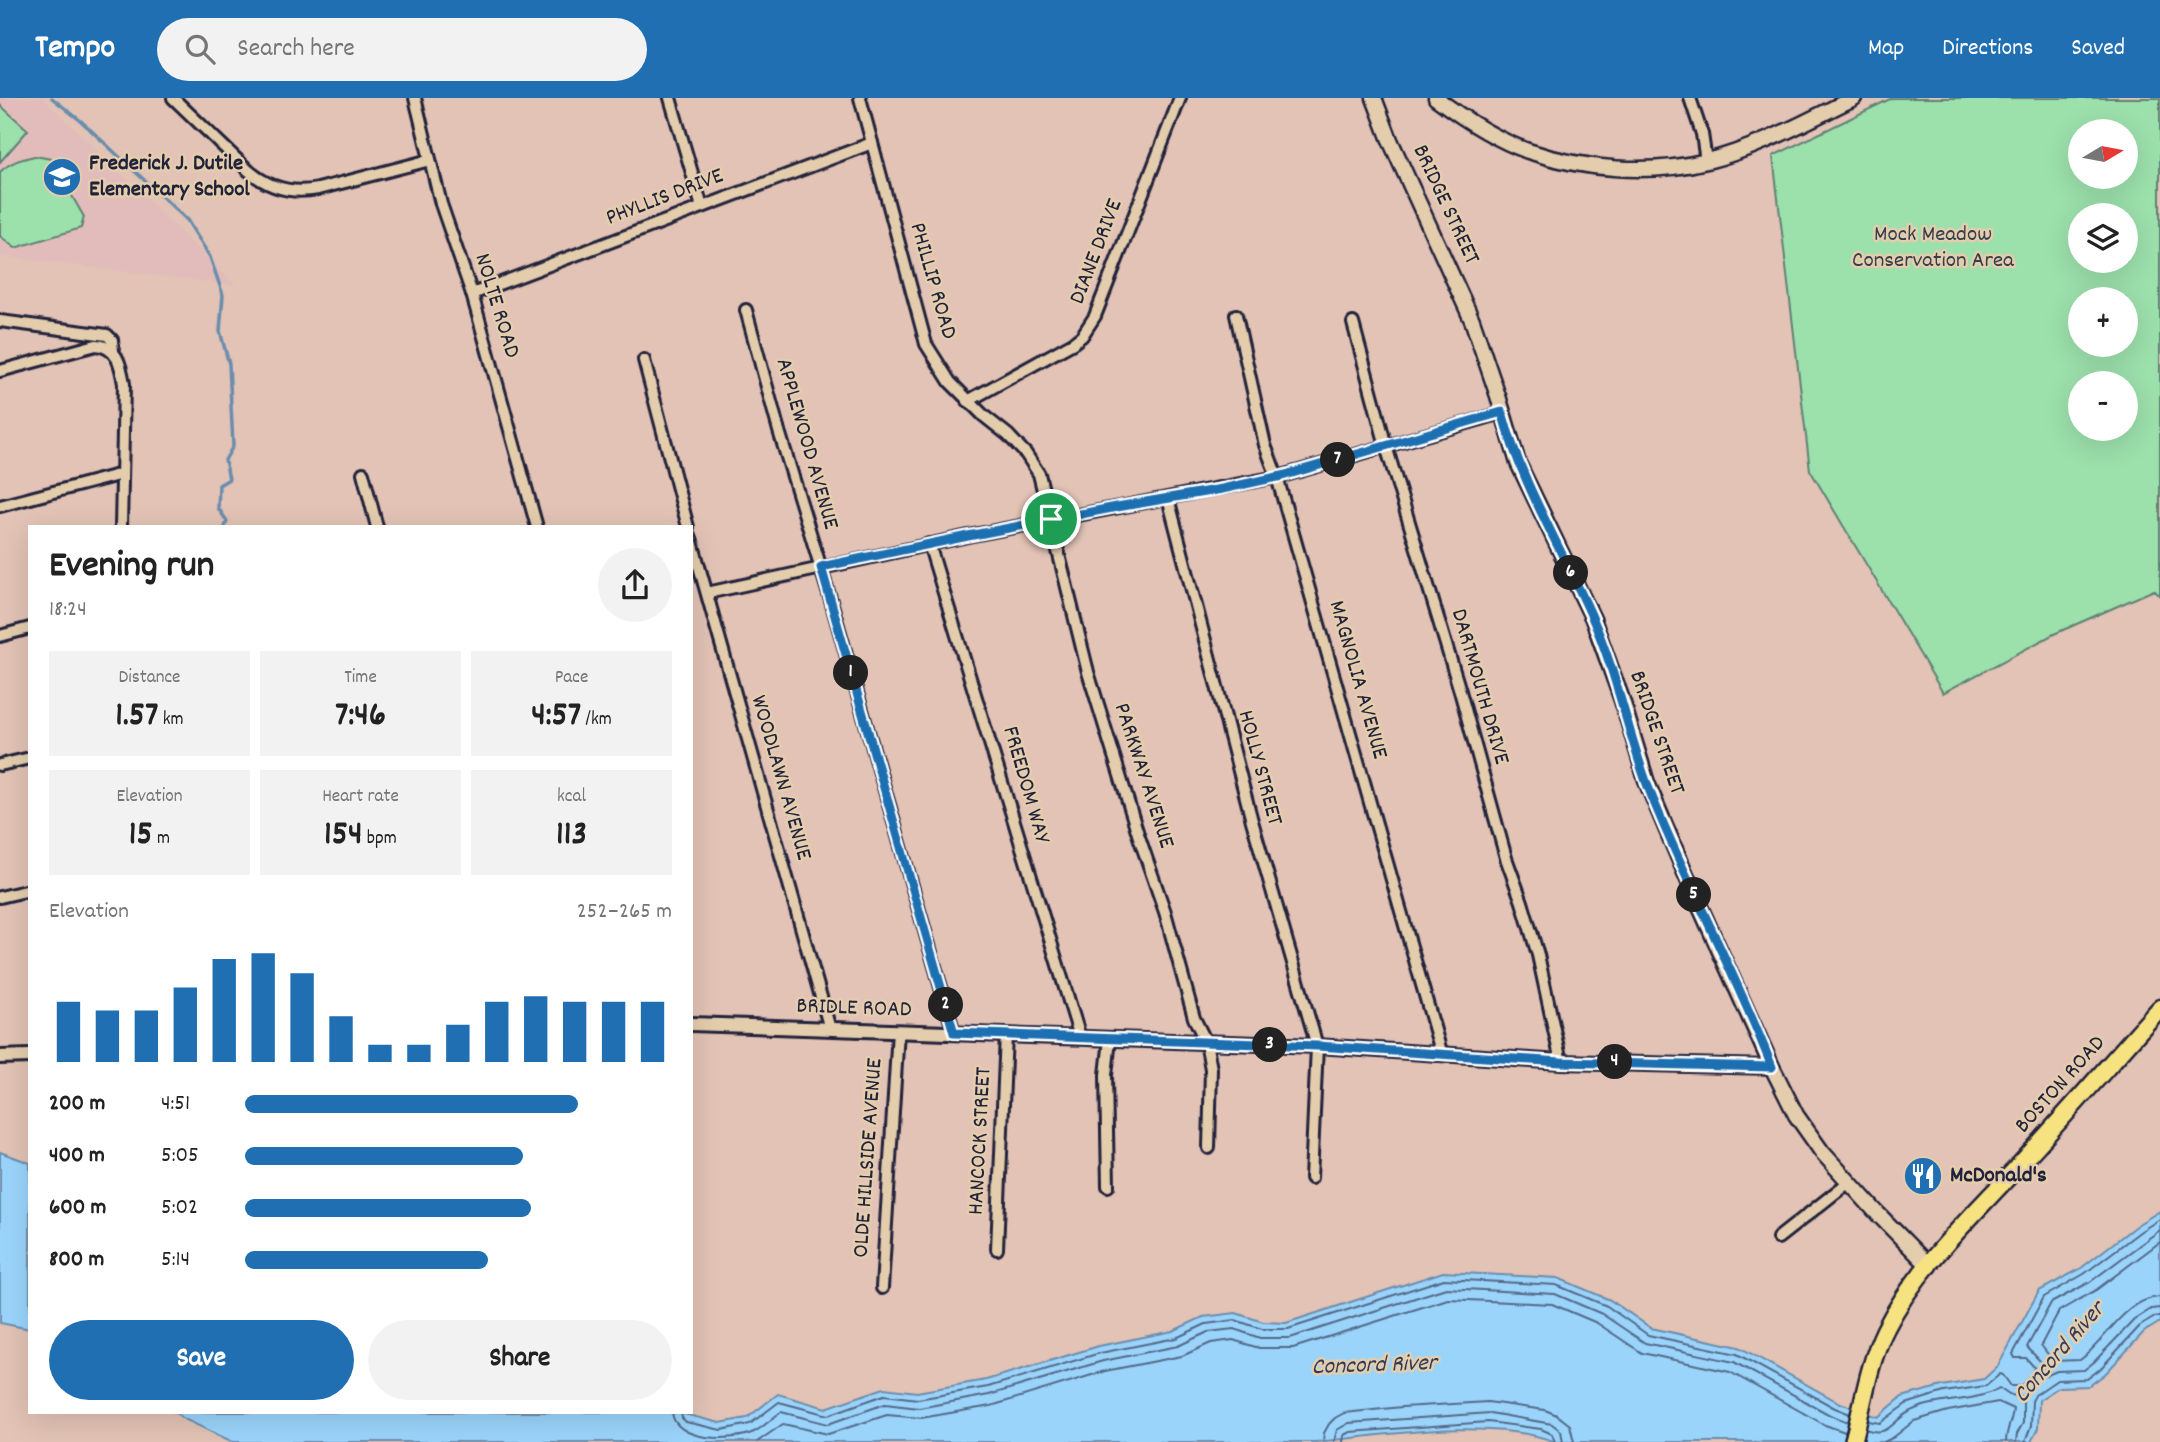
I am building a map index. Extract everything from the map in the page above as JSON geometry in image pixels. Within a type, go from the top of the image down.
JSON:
[{"type":"main road","name":"BRIDGE STREET","points":[[1374,98],[1390,140],[1469,313],[1518,463],[1593,619],[1622,699],[1647,783],[1772,1067],[1796,1115],[1822,1152],[1929,1266]]},
{"type":"main road","points":[[1436,98],[1470,123],[1528,150],[1563,160],[1616,168],[1653,169],[1706,161],[1753,146],[1854,98]]},
{"type":"main road","name":"BOSTON ROAD","points":[[1853,1442],[1869,1376],[1885,1329],[1915,1283],[2160,1008]]},
{"type":"street","points":[[173,98],[249,171],[265,182],[288,190],[318,190],[430,160]]},
{"type":"street","name":"NOLTE ROAD","points":[[415,98],[446,220],[472,294],[536,525]]},
{"type":"street","points":[[670,98],[702,206]]},
{"type":"street","name":"PHILLIP ROAD","points":[[860,98],[926,344],[950,382],[1026,454],[1039,474],[1051,519]]},
{"type":"street","name":"DIANE DRIVE","points":[[968,401],[1073,343],[1087,328],[1095,316],[1180,98]]},
{"type":"street","points":[[1690,98],[1702,134],[1706,161]]},
{"type":"street","name":"PHYLLIS DRIVE","points":[[472,294],[872,143]]},
{"type":"street","name":"APPLEWOOD AVENUE","points":[[746,310],[954,1033]]},
{"type":"street","name":"MAGNOLIA AVENUE","points":[[1236,315],[1265,445],[1277,477],[1442,1055]]},
{"type":"street","points":[[0,321],[107,335],[112,340],[124,384],[121,525]]},
{"type":"street","name":"DARTMOUTH DRIVE","points":[[1353,324],[1506,858],[1538,956],[1561,1062]]},
{"type":"street","points":[[0,371],[96,345],[113,351]]},
{"type":"street","points":[[644,360],[687,525]]},
{"type":"street","points":[[707,593],[1051,519],[1277,477],[1502,412]]},
{"type":"street","points":[[363,473],[376,525]]},
{"type":"street","points":[[0,506],[122,474]]},
{"type":"street","name":"HOLLY STREET","points":[[1168,498],[1248,808],[1317,1046],[1311,1178]]},
{"type":"street","name":"PARKWAY AVENUE","points":[[1051,519],[1088,672],[1165,912],[1194,1018],[1206,1042],[1211,1069],[1209,1148]]},
{"type":"street","name":"FREEDOM WAY","points":[[929,544],[1080,1037]]},
{"type":"street","name":"WOODLAWN AVENUE","points":[[693,545],[830,1029]]},
{"type":"street","points":[[0,636],[28,629]]},
{"type":"street","points":[[0,765],[28,758]]},
{"type":"street","points":[[0,897],[28,890]]},
{"type":"street","name":"BRIDLE ROAD","points":[[693,1024],[1317,1046],[1561,1062],[1772,1067]]},
{"type":"street","name":"OLDE HILLSIDE AVENUE","points":[[882,1288],[898,1031]]},
{"type":"street","name":"HANCOCK STREET","points":[[997,1249],[1006,1034]]},
{"type":"street","points":[[1108,1186],[1105,1075],[1110,1039]]},
{"type":"street","points":[[0,1057],[28,1056]]},
{"type":"street","points":[[1778,1238],[1849,1182]]},
{"type":"shaded area","name":"Frederick J. Dutile Elementary School","points":[[0,98],[43,98],[235,285],[0,256]]},
{"type":"green space","name":"Mock Meadow Conservation Area","points":[[1892,98],[2160,98],[2160,596],[2154,590],[2054,634],[1943,693],[1810,470],[1773,156]]},
{"type":"green space","points":[[0,105],[28,130],[0,162]]},
{"type":"green space","points":[[35,156],[51,159],[84,217],[81,228],[15,248],[0,236],[0,172],[16,161]]},
{"type":"water","points":[[0,1152],[28,1162],[28,1329],[0,1323]]},
{"type":"water","name":"Concord River","points":[[2160,1211],[2160,1322],[2144,1332],[2105,1374],[2089,1386],[2059,1387],[2039,1400],[2038,1428],[2031,1442],[1556,1442],[1500,1430],[1469,1429],[1405,1432],[1315,1442],[233,1442],[177,1414],[684,1414],[720,1423],[747,1418],[778,1394],[826,1408],[884,1388],[917,1392],[986,1380],[1099,1346],[1173,1331],[1203,1317],[1236,1313],[1263,1322],[1286,1323],[1443,1272],[1558,1278],[1610,1300],[1651,1328],[1739,1347],[1838,1402],[1878,1417],[1902,1397],[1942,1386],[1984,1379],[1998,1366],[2039,1291],[2080,1269],[2137,1225]]},
{"type":"waterway","points":[[52,98],[81,121],[187,220],[210,257],[223,295],[220,331],[229,364],[233,446],[225,460],[229,479],[219,485],[218,508],[227,521],[226,525]]},
{"type":"place","name":"Frederick J. Dutile Elementary School","points":[[62,177]]},
{"type":"place","name":"McDonald's","points":[[1923,1176]]},
{"type":"route","points":[[1502,412],[1518,463],[1593,619],[1622,699],[1647,783],[1772,1067],[1561,1062],[1317,1046],[954,1033],[821,567],[1051,519],[1282,476],[1502,412]]}]
